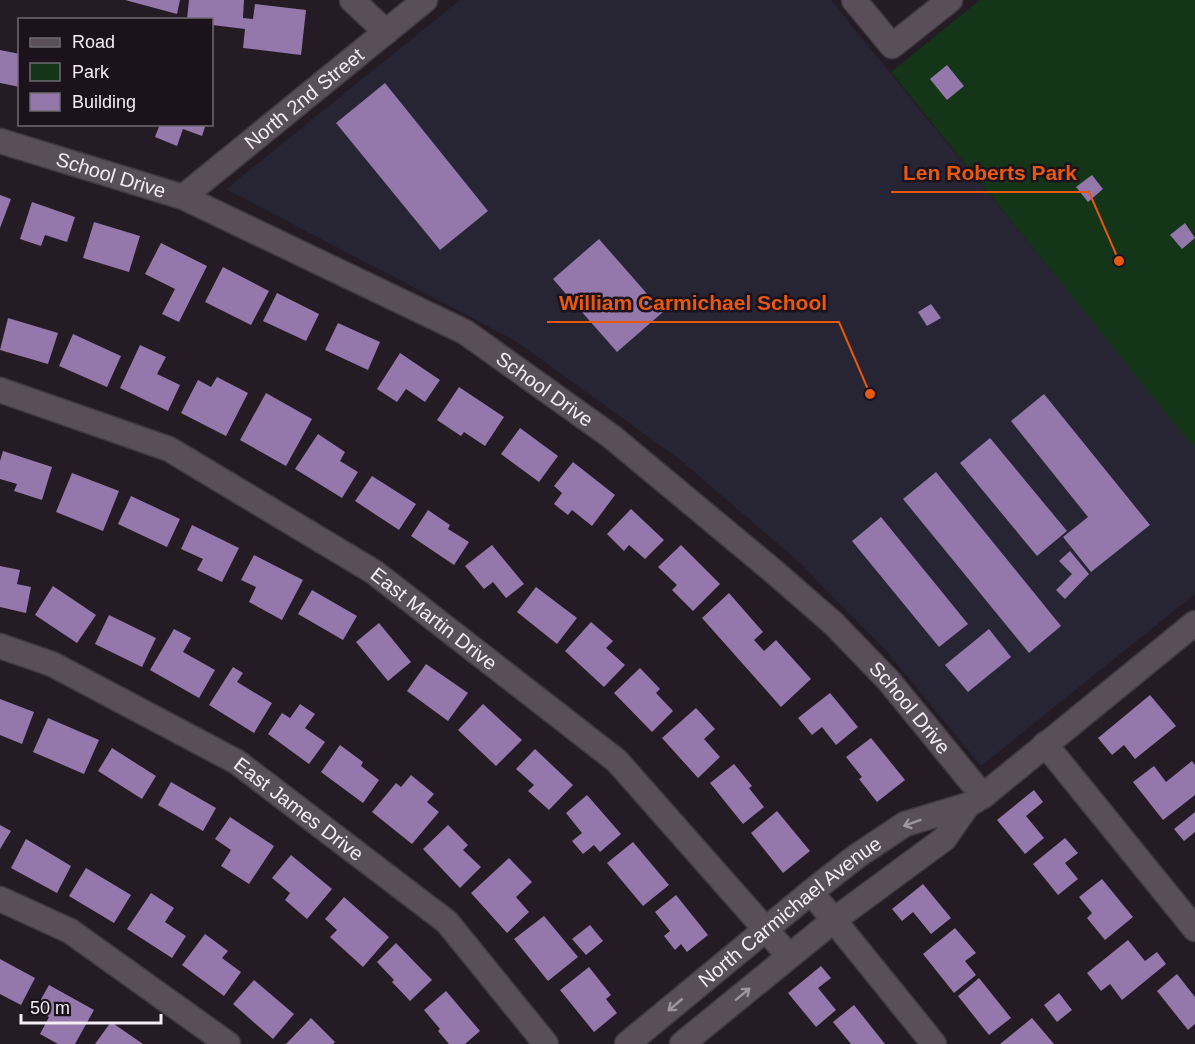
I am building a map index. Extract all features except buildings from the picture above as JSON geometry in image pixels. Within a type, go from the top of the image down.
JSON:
[{"type":"street","points":[[352,0],[386,32]]},
{"type":"street","name":"North 2nd Street","points":[[183,196],[425,0]]},
{"type":"street","points":[[854,0],[892,46],[950,0]]},
{"type":"street","name":"School Drive","points":[[0,141],[183,196],[465,332],[612,437],[834,624],[889,681],[975,800]]},
{"type":"street","name":"East Martin Drive","points":[[0,390],[168,449],[374,572],[617,761],[789,956]]},
{"type":"street","name":"North Carmichael Avenue","points":[[682,1044],[834,920],[944,839],[975,800],[1195,623]]},
{"type":"street","name":"East James Drive","points":[[0,645],[52,664],[237,762],[447,922],[546,1044]]},
{"type":"street","points":[[1046,744],[1195,929]]},
{"type":"street","name":"North Carmichael Avenue","points":[[627,1044],[857,856],[905,824],[975,800]]},
{"type":"street","points":[[811,892],[934,1044]]},
{"type":"street","points":[[0,898],[70,931],[228,1044]]},
{"type":"shaded area","points":[[460,0],[831,0],[1195,447],[1195,594],[981,766],[887,652],[798,561],[678,458],[514,340],[226,189]]},
{"type":"green space","points":[[980,0],[1195,0],[1195,449],[891,72]]},
{"type":"place","name":"Len Roberts Park","points":[[1119,261]]},
{"type":"place","name":"William Carmichael School","points":[[870,394]]}]
